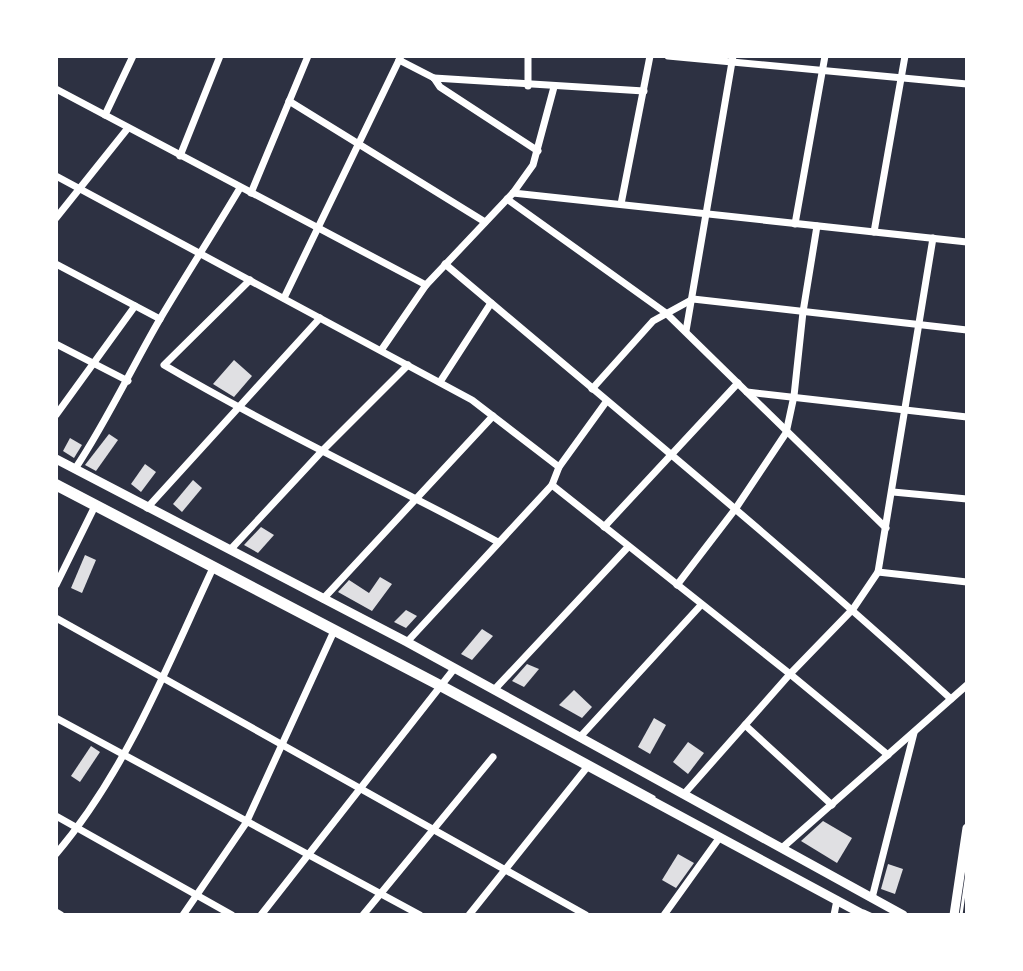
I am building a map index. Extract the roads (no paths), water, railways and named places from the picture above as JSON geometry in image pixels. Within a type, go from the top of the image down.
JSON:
[{"type":"main road","points":[[56,459],[407,642],[903,915]]},
{"type":"main road","points":[[56,483],[213,568],[443,685],[864,915]]},
{"type":"main road","points":[[954,915],[967,828]]},
{"type":"street","points":[[105,115],[133,56]]},
{"type":"street","points":[[180,156],[220,56]]},
{"type":"street","points":[[251,193],[308,56]]},
{"type":"street","points":[[528,56],[528,86]]},
{"type":"street","points":[[621,204],[650,56]]},
{"type":"street","points":[[668,56],[733,59],[822,71],[967,84]]},
{"type":"street","points":[[795,224],[825,56]]},
{"type":"street","points":[[874,232],[905,56]]},
{"type":"street","points":[[284,298],[400,58],[434,78],[644,91]]},
{"type":"street","points":[[686,331],[733,59]]},
{"type":"street","points":[[434,78],[440,87],[538,151]]},
{"type":"street","points":[[382,349],[426,285],[510,196],[533,165],[554,87]]},
{"type":"street","points":[[56,89],[426,285]]},
{"type":"street","points":[[289,101],[485,222]]},
{"type":"street","points":[[56,218],[128,128]]},
{"type":"street","points":[[56,176],[472,400],[559,467]]},
{"type":"street","points":[[75,469],[97,436],[160,319],[240,188]]},
{"type":"street","points":[[510,196],[621,204],[967,242]]},
{"type":"street","points":[[510,196],[666,313],[886,528]]},
{"type":"street","points":[[677,585],[736,508],[786,433],[794,396],[817,226]]},
{"type":"street","points":[[684,794],[790,674],[853,609],[878,572],[933,238]]},
{"type":"street","points":[[56,264],[160,319]]},
{"type":"street","points":[[445,264],[736,508],[951,699]]},
{"type":"street","points":[[250,280],[164,365],[238,409],[498,542]]},
{"type":"street","points":[[592,389],[653,321],[693,299],[967,330]]},
{"type":"street","points":[[440,382],[491,303]]},
{"type":"street","points":[[56,415],[135,306]]},
{"type":"street","points":[[147,508],[320,318]]},
{"type":"street","points":[[56,344],[128,381]]},
{"type":"street","points":[[230,550],[408,365]]},
{"type":"street","points":[[604,527],[738,383]]},
{"type":"street","points":[[746,391],[967,417]]},
{"type":"street","points":[[407,642],[552,485],[559,467],[606,402]]},
{"type":"street","points":[[323,599],[493,416]]},
{"type":"street","points":[[552,485],[888,755]]},
{"type":"street","points":[[893,492],[967,499]]},
{"type":"street","points":[[56,585],[95,506]]},
{"type":"street","points":[[494,690],[628,547]]},
{"type":"street","points":[[56,854],[78,828],[124,756],[213,568]]},
{"type":"street","points":[[878,572],[967,582]]},
{"type":"street","points":[[580,737],[701,605]]},
{"type":"street","points":[[56,618],[586,915]]},
{"type":"street","points":[[183,915],[246,823],[334,631]]},
{"type":"street","points":[[261,915],[454,669]]},
{"type":"street","points":[[782,848],[967,685]]},
{"type":"street","points":[[56,718],[420,915]]},
{"type":"street","points":[[745,725],[832,805]]},
{"type":"street","points":[[872,898],[915,731]]},
{"type":"street","points":[[363,915],[493,757]]},
{"type":"street","points":[[469,915],[588,766]]},
{"type":"street","points":[[56,816],[232,915]]},
{"type":"street","points":[[664,915],[720,837]]},
{"type":"street","points":[[834,915],[837,900]]},
{"type":"lane","points":[[56,483],[873,915]]},
{"type":"lane","points":[[961,915],[967,873]]}]
